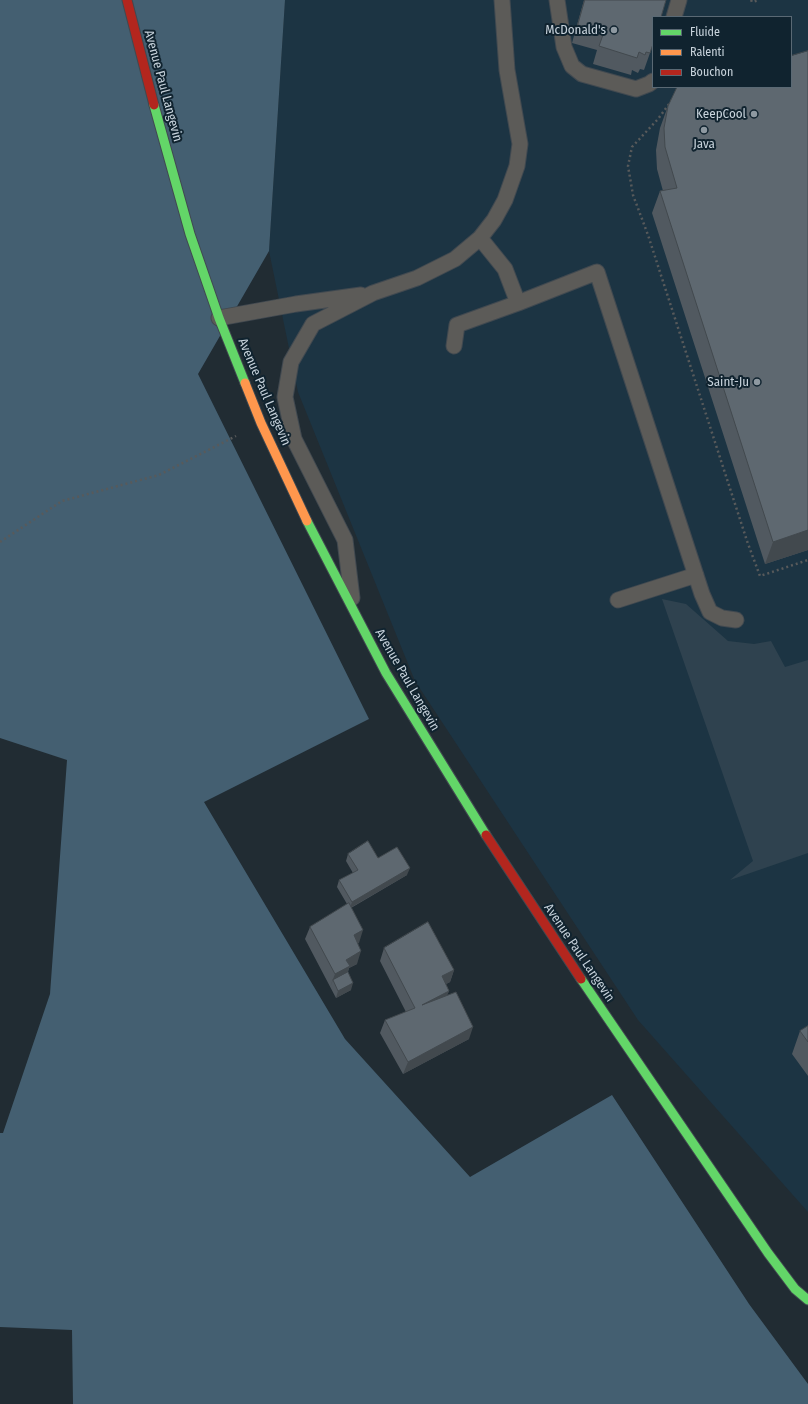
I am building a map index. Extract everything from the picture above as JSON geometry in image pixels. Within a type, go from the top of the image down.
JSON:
[{"type":"main road","name":"Avenue Paul Langevin","points":[[127,0],[153,102],[190,234],[219,318],[261,423],[309,526],[353,611],[386,673],[479,824],[584,984],[768,1253],[795,1289],[808,1300]]},
{"type":"lane","points":[[353,611],[345,540],[294,439],[285,397],[291,362],[313,324],[373,293],[417,278],[455,259],[480,238],[494,220],[505,200],[517,166],[520,144],[507,70],[502,0]]},
{"type":"lane","points":[[557,0],[564,48],[572,66],[582,74],[636,89],[652,82]]},
{"type":"lane","points":[[674,16],[679,0]]},
{"type":"lane","points":[[480,238],[505,269],[518,302]]},
{"type":"lane","points":[[454,346],[457,325],[597,272],[702,594],[710,612],[722,618],[736,620]]},
{"type":"lane","points":[[219,318],[296,304],[373,293]]},
{"type":"lane","points":[[618,600],[696,575]]},
{"type":"path","points":[[751,0],[752,2],[759,0]]},
{"type":"path","points":[[674,98],[658,119],[632,147],[628,166],[633,195],[653,250],[747,541],[760,576],[808,560]]},
{"type":"path","points":[[0,542],[62,501],[159,475],[261,423]]},
{"type":"shaded area","points":[[0,0],[285,0],[269,251],[198,374],[369,719],[204,802],[345,1039],[470,1177],[612,1095],[749,1304],[808,1384],[808,1404],[73,1404],[72,1330],[0,1327],[0,1133],[3,1133],[50,994],[67,760],[0,738]]},
{"type":"shaded area","points":[[285,0],[808,0],[808,1212],[638,1020],[415,681],[298,392],[269,251]]},
{"type":"shaded area","points":[[662,599],[686,604],[728,641],[754,644],[771,641],[785,667],[808,660],[808,853],[730,880],[753,861]]},
{"type":"building","name":"McDonald's","points":[[585,0],[666,0],[661,16],[652,16],[652,47],[650,53],[646,52],[645,55],[639,52],[637,58],[599,46],[604,32],[578,25]]},
{"type":"building","name":"Saint-Ju","points":[[808,51],[808,530],[773,542],[660,191],[677,188],[665,147],[664,128],[668,106],[677,88],[792,88],[792,56]]},
{"type":"building","points":[[368,841],[378,858],[397,847],[410,868],[352,902],[339,880],[358,870],[348,854]]},
{"type":"building","points":[[349,903],[363,930],[354,935],[361,951],[346,960],[350,966],[335,974],[310,927]]},
{"type":"building","points":[[428,922],[454,970],[442,976],[449,991],[422,1005],[456,992],[473,1027],[408,1062],[385,1020],[415,1008],[384,948]]},
{"type":"building","points":[[348,972],[353,983],[338,991],[333,980]]},
{"type":"building","points":[[808,1026],[808,1042],[800,1031]]},
{"type":"traffic: fast","points":[[154,105],[190,234],[219,318],[245,383]]},
{"type":"traffic: fast","points":[[307,521],[386,673],[486,835]]},
{"type":"traffic: fast","points":[[581,979],[768,1253],[795,1289],[808,1300]]},
{"type":"traffic: slow","points":[[245,383],[261,423],[307,521]]},
{"type":"traffic: jam","points":[[127,0],[154,105]]},
{"type":"traffic: jam","points":[[486,835],[581,979]]},
{"type":"place","name":"McDonald's","points":[[614,30]]},
{"type":"place","name":"KeepCool","points":[[754,114]]},
{"type":"place","name":"Java","points":[[704,130]]},
{"type":"place","name":"Saint-Ju","points":[[757,382]]}]
